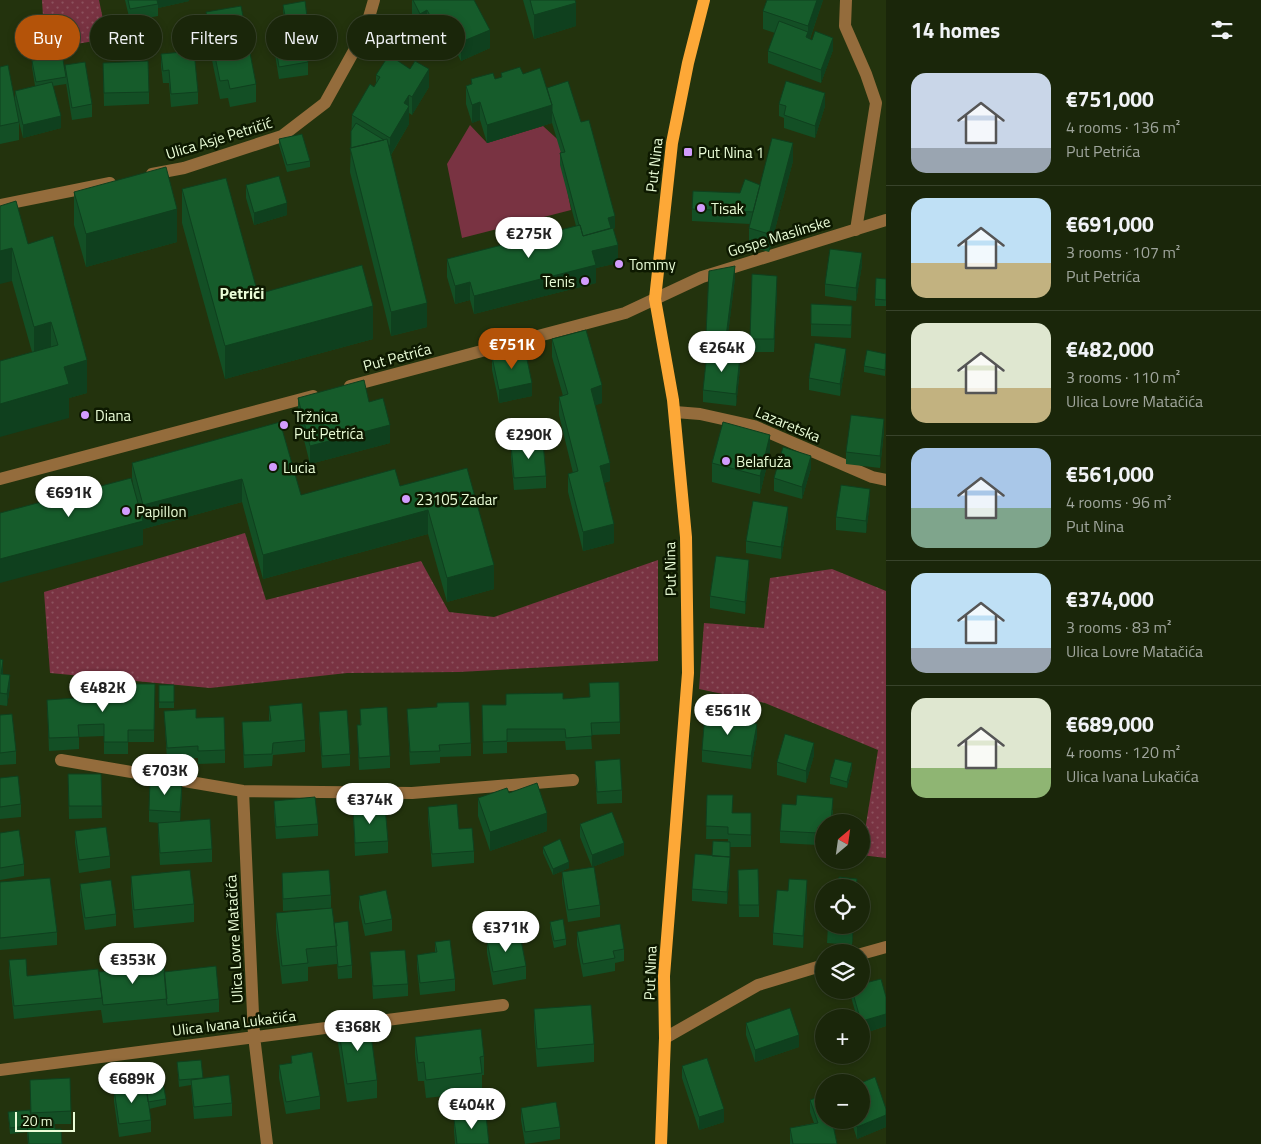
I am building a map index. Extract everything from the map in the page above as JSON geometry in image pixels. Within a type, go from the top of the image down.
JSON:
[{"type":"main road","name":"Put Nina","points":[[661,1144],[665,1038],[664,976],[688,673],[686,536],[675,412],[655,299],[672,143],[688,63],[704,0]]},
{"type":"street","name":"Ulica Asje Petričić","points":[[0,205],[184,168],[282,136],[324,102],[365,31],[374,0]]},
{"type":"street","points":[[846,0],[845,26],[866,74],[876,103],[856,230]]},
{"type":"street","name":"Gospe Maslinske","points":[[655,299],[702,277],[886,220]]},
{"type":"street","name":"Put Petrića","points":[[0,479],[625,313],[655,299]]},
{"type":"street","name":"Lazaretska","points":[[675,412],[700,414],[754,426],[863,473],[886,480]]},
{"type":"street","points":[[61,760],[243,791],[412,792],[573,780]]},
{"type":"street","name":"Ulica Lovre Matačića","points":[[243,791],[254,1036],[267,1144]]},
{"type":"street","points":[[870,951],[886,947]]},
{"type":"street","points":[[665,1038],[758,985],[815,968]]},
{"type":"street","name":"Ulica Ivana Lukačića","points":[[0,1070],[503,1004]]},
{"type":"shaded area","points":[[42,0],[99,0],[102,15],[90,15],[90,42],[80,43],[80,15],[43,15]]},
{"type":"shaded area","points":[[470,125],[487,143],[543,126],[567,148],[560,153],[571,210],[462,238],[447,164]]},
{"type":"shaded area","points":[[245,533],[266,600],[421,561],[449,612],[494,617],[658,560],[658,661],[459,672],[347,673],[210,688],[50,673],[44,592]]},
{"type":"shaded area","points":[[832,569],[886,591],[886,858],[870,856],[870,814],[868,814],[878,750],[765,703],[699,689],[704,623],[764,628],[770,578]]},
{"type":"building","points":[[128,0],[157,0],[158,4],[130,9]]},
{"type":"building","points":[[413,0],[474,0],[490,30],[465,40],[465,15],[430,15],[427,10],[420,14]]},
{"type":"building","points":[[530,0],[575,0],[576,3],[534,15]]},
{"type":"building","points":[[767,0],[817,0],[808,26],[763,11]]},
{"type":"building","points":[[305,1],[307,15],[285,15],[283,5]]},
{"type":"building","points":[[241,6],[243,15],[207,15],[206,12]]},
{"type":"building","points":[[779,21],[808,32],[806,37],[812,40],[815,31],[833,38],[821,70],[768,51]]},
{"type":"building","points":[[172,53],[172,60],[195,60],[198,92],[171,94],[169,70],[163,71],[162,54]]},
{"type":"building","points":[[63,60],[66,77],[36,82],[32,61]]},
{"type":"building","points":[[216,60],[251,60],[256,84],[230,89],[228,80],[220,81]]},
{"type":"building","points":[[278,60],[308,60],[308,62],[279,67]]},
{"type":"building","points":[[386,60],[396,60],[410,69],[415,61],[429,69],[412,97],[409,95],[404,103],[409,106],[390,138],[352,115],[370,84],[374,87],[380,77],[376,75]]},
{"type":"building","points":[[148,61],[149,92],[104,93],[103,63]]},
{"type":"building","points":[[85,62],[92,104],[72,108],[65,65]]},
{"type":"building","points":[[8,65],[19,122],[0,126],[0,67]]},
{"type":"building","points":[[520,67],[523,74],[540,68],[552,105],[487,125],[480,102],[472,105],[466,86],[472,84],[471,79],[493,73],[495,79],[502,77],[501,73]]},
{"type":"building","points":[[568,81],[581,122],[589,120],[615,216],[608,218],[611,228],[583,236],[560,153],[565,152],[547,88]]},
{"type":"building","points":[[786,81],[825,93],[815,126],[784,115],[786,106],[779,104]]},
{"type":"building","points":[[52,82],[61,116],[23,125],[15,91]]},
{"type":"building","points":[[356,123],[384,140],[351,148],[351,131]]},
{"type":"building","points":[[302,134],[310,161],[287,165],[279,139]]},
{"type":"building","points":[[772,138],[793,143],[769,234],[749,228]]},
{"type":"building","points":[[387,139],[427,303],[391,312],[350,148]]},
{"type":"building","points":[[166,167],[177,209],[86,234],[74,192]]},
{"type":"building","points":[[279,176],[287,203],[254,213],[246,185]]},
{"type":"building","points":[[226,178],[258,294],[362,265],[373,306],[225,346],[182,189]]},
{"type":"building","points":[[745,179],[760,185],[753,212],[692,209],[693,191],[740,193]]},
{"type":"building","points":[[16,201],[28,244],[53,236],[87,360],[64,367],[69,384],[0,404],[0,361],[58,345],[51,322],[34,327],[12,248],[0,251],[0,206]]},
{"type":"building","points":[[580,225],[583,236],[613,228],[618,245],[592,251],[596,265],[474,296],[470,282],[455,286],[447,259]]},
{"type":"building","points":[[830,249],[862,253],[856,288],[825,284]]},
{"type":"building","points":[[735,266],[726,337],[706,334],[709,271]]},
{"type":"building","points":[[752,274],[777,276],[774,339],[750,339]]},
{"type":"building","points":[[876,278],[886,279],[886,300],[875,299]]},
{"type":"building","points":[[811,304],[852,306],[851,325],[811,324]]},
{"type":"building","points":[[586,330],[602,385],[591,389],[610,463],[600,466],[614,524],[583,532],[568,474],[578,471],[559,397],[568,394],[552,339]]},
{"type":"building","points":[[815,343],[846,349],[840,384],[809,378]]},
{"type":"building","points":[[525,350],[532,383],[499,390],[492,357]]},
{"type":"building","points":[[867,350],[886,354],[885,370],[864,366]]},
{"type":"building","points":[[707,353],[740,356],[736,394],[703,390]]},
{"type":"building","points":[[364,380],[369,402],[383,398],[390,425],[310,446],[298,398]]},
{"type":"building","points":[[851,415],[884,419],[880,456],[846,452]]},
{"type":"building","points":[[280,422],[301,495],[395,469],[400,486],[467,468],[494,565],[447,578],[428,510],[263,555],[242,479],[143,505],[132,463]]},
{"type":"building","points":[[723,422],[770,435],[760,476],[712,463]]},
{"type":"building","points":[[543,442],[546,476],[514,478],[511,445]]},
{"type":"building","points":[[783,447],[811,456],[802,487],[774,478]]},
{"type":"building","points":[[131,478],[143,521],[0,559],[0,513]]},
{"type":"building","points":[[841,485],[870,489],[866,521],[836,517]]},
{"type":"building","points":[[753,501],[788,507],[781,547],[746,541]]},
{"type":"building","points":[[716,556],[749,560],[745,602],[710,596]]},
{"type":"building","points":[[0,659],[3,660],[1,674],[10,675],[7,694],[0,693]]},
{"type":"building","points":[[619,682],[620,722],[591,723],[592,736],[566,738],[565,729],[507,729],[507,741],[483,742],[482,705],[506,705],[506,694],[563,693],[563,699],[590,697],[589,683]]},
{"type":"building","points":[[128,684],[155,684],[154,730],[128,730],[128,742],[104,742],[104,724],[78,725],[79,737],[49,738],[47,700],[76,698],[76,689],[103,688],[103,702],[127,702]]},
{"type":"building","points":[[159,685],[174,685],[174,702],[159,702]]},
{"type":"building","points":[[469,702],[471,743],[439,745],[440,751],[410,752],[407,709],[437,707],[437,703]]},
{"type":"building","points":[[302,703],[305,740],[273,743],[272,754],[244,755],[242,722],[271,721],[269,706]]},
{"type":"building","points":[[387,707],[390,756],[359,758],[357,725],[361,725],[360,709]]},
{"type":"building","points":[[196,709],[196,718],[224,717],[225,750],[198,751],[198,746],[167,748],[164,711]]},
{"type":"building","points":[[347,710],[350,754],[322,756],[319,712]]},
{"type":"building","points":[[12,714],[16,751],[0,753],[0,715]]},
{"type":"building","points":[[705,714],[757,724],[751,756],[702,750]]},
{"type":"building","points":[[785,734],[814,743],[806,771],[777,762]]},
{"type":"building","points":[[620,759],[622,790],[597,792],[595,761]]},
{"type":"building","points":[[835,759],[852,763],[847,782],[830,777]]},
{"type":"building","points":[[68,774],[101,774],[102,806],[69,806]]},
{"type":"building","points":[[18,776],[21,804],[0,807],[0,778]]},
{"type":"building","points":[[150,781],[182,783],[180,812],[149,810]]},
{"type":"building","points":[[537,783],[547,813],[490,832],[478,798],[507,788],[509,793]]},
{"type":"building","points":[[707,795],[733,795],[732,813],[751,813],[751,835],[728,834],[728,827],[706,826]]},
{"type":"building","points":[[797,795],[833,798],[832,814],[815,814],[815,833],[780,831],[782,804],[796,805]]},
{"type":"building","points":[[315,797],[318,824],[276,827],[274,801]]},
{"type":"building","points":[[457,804],[459,829],[472,828],[474,851],[432,854],[428,807]]},
{"type":"building","points":[[385,806],[388,841],[355,843],[353,808]]},
{"type":"building","points":[[612,812],[624,843],[592,855],[580,824]]},
{"type":"building","points":[[210,819],[212,849],[160,853],[158,823]]},
{"type":"building","points":[[106,827],[110,856],[79,860],[75,831]]},
{"type":"building","points":[[19,830],[24,864],[0,868],[0,833]]},
{"type":"building","points":[[560,839],[569,862],[553,869],[543,847]]},
{"type":"building","points":[[713,841],[730,842],[730,857],[712,856]]},
{"type":"building","points":[[695,854],[730,857],[727,892],[692,889]]},
{"type":"building","points":[[594,867],[600,905],[568,910],[562,872]]},
{"type":"building","points":[[758,869],[759,905],[739,905],[738,870]]},
{"type":"building","points":[[190,870],[194,904],[134,910],[131,876]]},
{"type":"building","points":[[329,870],[331,895],[283,899],[282,873]]},
{"type":"building","points":[[839,877],[857,879],[839,879]]},
{"type":"building","points":[[50,878],[57,932],[0,938],[0,882]]},
{"type":"building","points":[[789,879],[807,880],[803,936],[773,933],[777,890],[788,891]]},
{"type":"building","points":[[111,880],[116,914],[85,918],[80,884]]},
{"type":"building","points":[[386,890],[392,919],[365,924],[359,896]]},
{"type":"building","points":[[332,908],[337,946],[306,949],[308,963],[282,966],[276,913]]},
{"type":"building","points":[[563,919],[566,939],[554,941],[550,922]]},
{"type":"building","points":[[348,921],[352,965],[338,967],[334,923]]},
{"type":"building","points":[[620,924],[624,949],[613,951],[615,958],[583,964],[577,932]]},
{"type":"building","points":[[520,935],[526,966],[493,972],[487,941]]},
{"type":"building","points":[[450,940],[455,979],[420,983],[417,955],[437,952],[435,942]]},
{"type":"building","points":[[405,950],[408,984],[373,986],[370,952]]},
{"type":"building","points":[[26,959],[27,976],[98,969],[102,998],[14,1006],[9,960]]},
{"type":"building","points":[[164,966],[167,999],[103,1005],[99,972]]},
{"type":"building","points":[[216,966],[219,999],[167,1005],[164,972]]},
{"type":"building","points":[[881,979],[886,997],[886,1014],[870,1019],[870,1009],[857,1009],[855,999],[870,999],[870,982]]},
{"type":"building","points":[[591,1005],[594,1044],[537,1049],[534,1009]]},
{"type":"building","points":[[790,1008],[799,1035],[755,1050],[746,1023]]},
{"type":"building","points":[[369,1020],[377,1080],[347,1084],[338,1025]]},
{"type":"building","points":[[481,1029],[484,1056],[480,1057],[482,1073],[426,1080],[424,1062],[418,1063],[415,1037]]},
{"type":"building","points":[[312,1052],[320,1096],[286,1102],[279,1065],[292,1063],[291,1056]]},
{"type":"building","points":[[707,1058],[724,1109],[699,1117],[682,1066]]},
{"type":"building","points":[[201,1060],[203,1078],[179,1080],[177,1062]]},
{"type":"building","points":[[229,1075],[232,1103],[194,1107],[191,1080]]},
{"type":"building","points":[[875,1077],[886,1109],[886,1115],[870,1122],[870,1079]]},
{"type":"building","points":[[70,1078],[71,1111],[31,1113],[30,1080]]},
{"type":"building","points":[[163,1083],[166,1099],[148,1102],[146,1086]]},
{"type":"building","points":[[146,1085],[151,1120],[119,1124],[114,1089]]},
{"type":"building","points":[[815,1098],[815,1114],[810,1100]]},
{"type":"building","points":[[556,1102],[560,1127],[525,1132],[521,1108]]},
{"type":"building","points":[[30,1110],[31,1122],[27,1123],[27,1126],[10,1128],[8,1112]]},
{"type":"building","points":[[486,1115],[489,1144],[457,1144],[454,1119]]},
{"type":"building","points":[[54,1121],[55,1129],[61,1129],[62,1144],[29,1144],[27,1123]]},
{"type":"building","points":[[815,1124],[815,1129],[834,1129],[837,1144],[793,1144],[790,1128]]},
{"type":"place","name":"Put Nina 1","points":[[688,152]]},
{"type":"place","name":"Tisak","points":[[701,208]]},
{"type":"place","name":"Tommy","points":[[619,264]]},
{"type":"place","name":"Tenis","points":[[585,281]]},
{"type":"place","name":"Diana","points":[[85,415]]},
{"type":"place","name":"Tržnica Put Petrića","points":[[284,425]]},
{"type":"place","name":"Belafuža","points":[[726,461]]},
{"type":"place","name":"Lucia","points":[[273,467]]},
{"type":"place","name":"23105 Zadar","points":[[406,499]]},
{"type":"place","name":"Papillon","points":[[126,511]]},
{"type":"district","name":"Petrići","points":[[242,293]]}]
